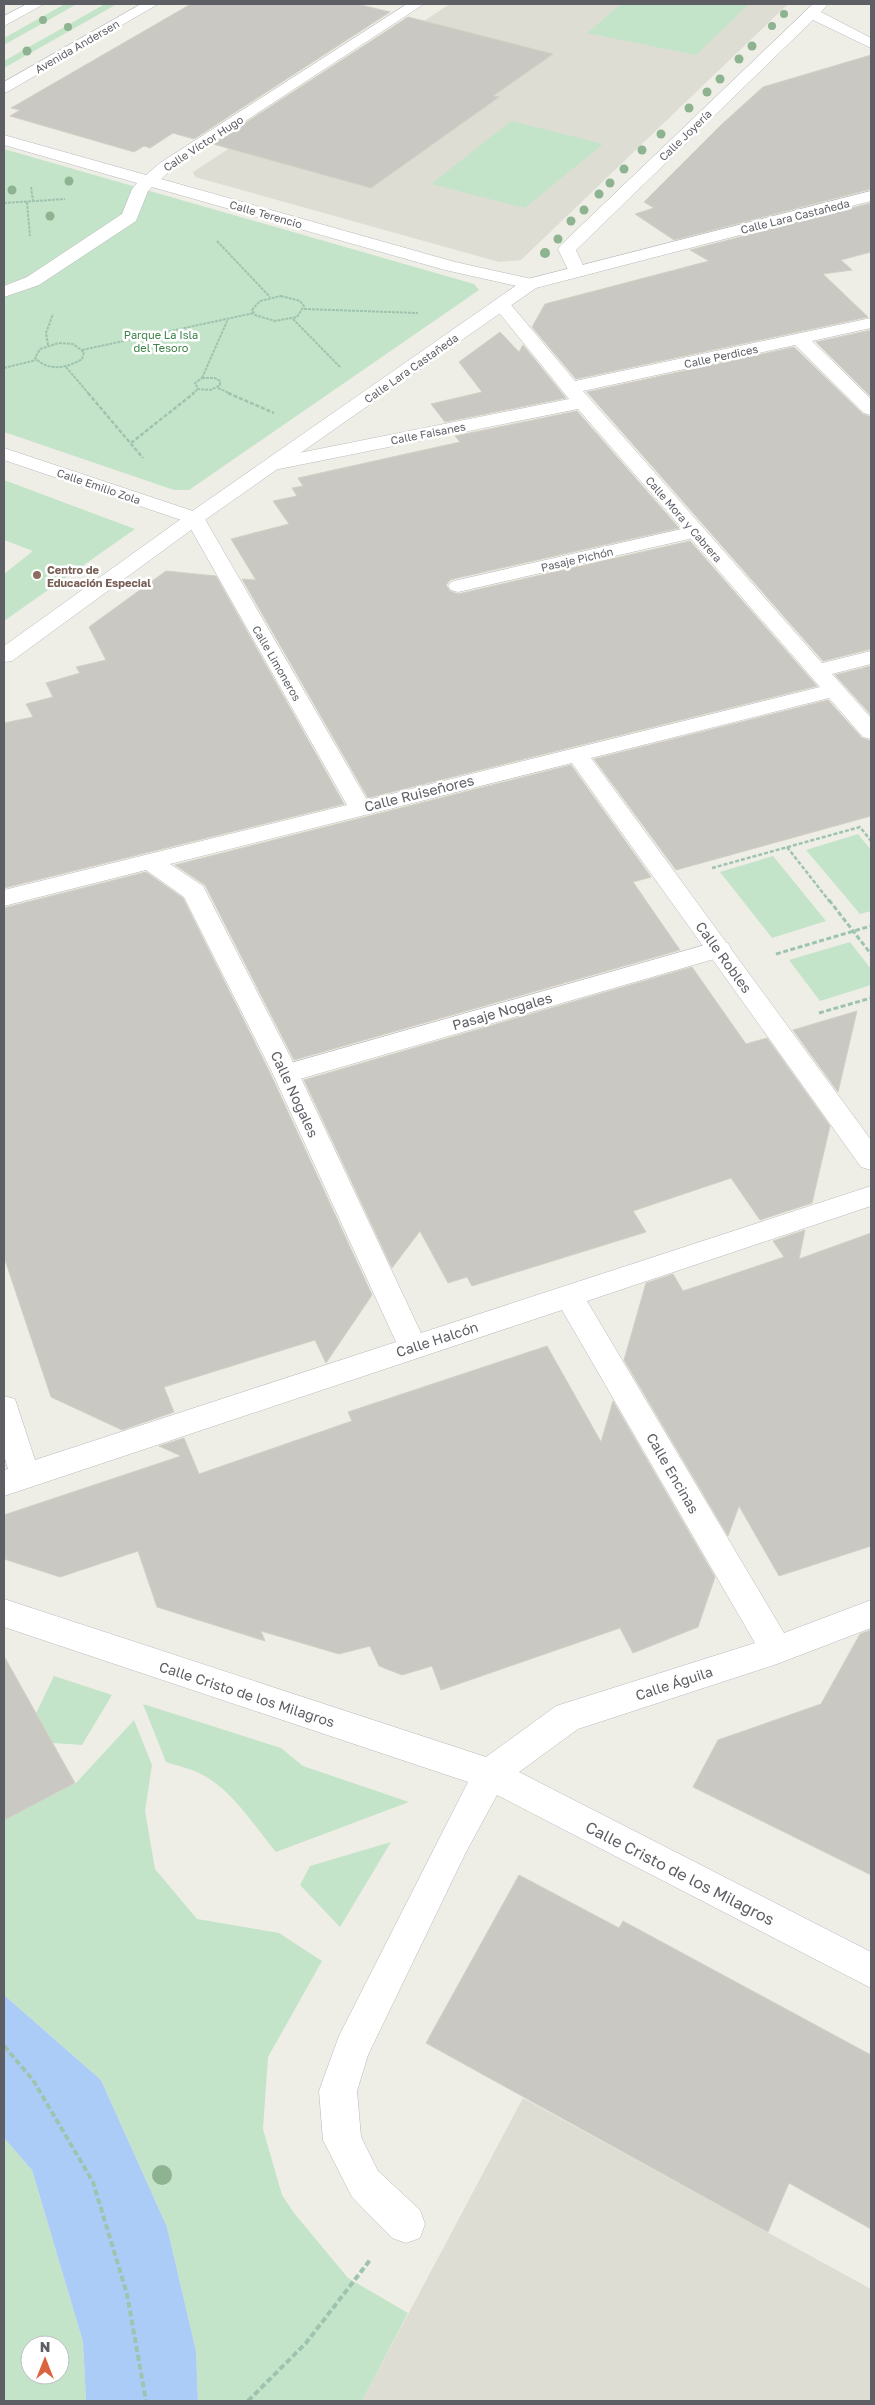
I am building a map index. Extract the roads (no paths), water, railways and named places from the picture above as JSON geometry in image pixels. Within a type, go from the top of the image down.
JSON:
[{"type":"street","points":[[4,22],[37,4]]},
{"type":"street","name":"Avenida Andersen","points":[[4,88],[151,4]]},
{"type":"street","name":"Calle Víctor Hugo","points":[[4,292],[33,281],[130,217],[140,189],[166,166],[417,4]]},
{"type":"street","points":[[816,8],[871,44]]},
{"type":"street","name":"Calle Joyería","points":[[577,272],[566,249],[816,8]]},
{"type":"street","name":"Calle Terencio","points":[[4,140],[452,266],[530,284]]},
{"type":"street","name":"Calle Lara Castañeda","points":[[4,656],[195,518],[530,284],[871,196]]},
{"type":"street","name":"Calle Mora y Cabrera","points":[[501,304],[576,395],[871,732]]},
{"type":"street","name":"Calle Perdices","points":[[576,395],[800,339],[871,324]]},
{"type":"street","points":[[800,339],[871,409]]},
{"type":"street","name":"Calle Faisanes","points":[[274,464],[576,395]]},
{"type":"street","name":"Calle Emilio Zola","points":[[4,454],[195,518]]},
{"type":"street","name":"Calle Limoneros","points":[[195,518],[360,808]]},
{"type":"street","name":"Pasaje Pichón","points":[[458,586],[695,532]]},
{"type":"street","points":[[817,670],[871,657]]},
{"type":"street","name":"Calle Ruiseñores","points":[[4,898],[834,690]]},
{"type":"street","name":"Calle Robles","points":[[577,754],[871,1160]]},
{"type":"street","name":"Calle Nogales","points":[[149,861],[194,892],[286,1074],[413,1347]]},
{"type":"street","name":"Pasaje Nogales","points":[[286,1074],[719,950]]},
{"type":"street","name":"Calle Halcón","points":[[15,1479],[871,1196]]},
{"type":"street","name":"Calle Encinas","points":[[569,1296],[777,1650]]},
{"type":"street","points":[[4,1408],[15,1479]]},
{"type":"street","name":"Calle Cristo de los Milagros","points":[[4,1614],[490,1774],[871,1971]]},
{"type":"street","name":"Calle Águila","points":[[490,1774],[568,1717],[777,1650],[871,1614]]},
{"type":"street","points":[[403,2222],[365,2184],[342,2140],[338,2091],[352,2049],[454,1841],[490,1774]]},
{"type":"water","points":[[4,1995],[101,2080],[167,2227],[196,2351],[198,2401],[86,2401],[83,2342],[32,2170],[4,2138]]},
{"type":"place","name":"Centro de Educación Especial","points":[[37,575]]},
{"type":"park label","name":"Parque La Isla del Tesoro","points":[[161,340]]}]
